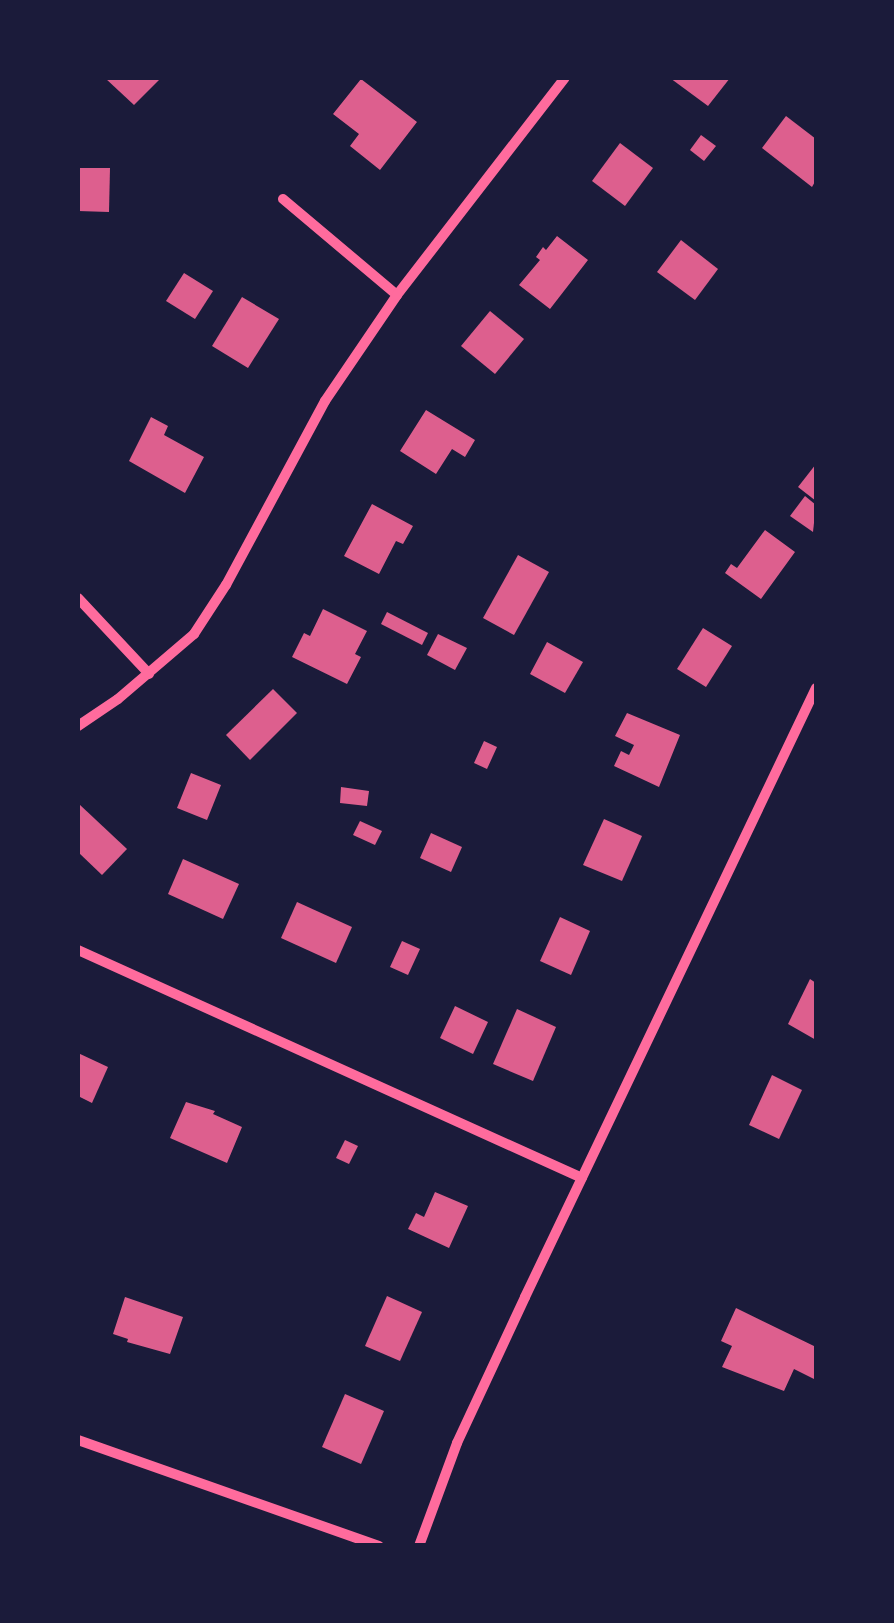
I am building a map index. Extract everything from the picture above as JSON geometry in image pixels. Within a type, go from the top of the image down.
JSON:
[{"type":"street","points":[[78,726],[150,674],[194,634],[325,401],[397,295],[565,78]]},
{"type":"street","points":[[283,199],[397,295]]},
{"type":"street","points":[[78,598],[150,674]]},
{"type":"street","points":[[419,1546],[458,1444],[816,688]]},
{"type":"street","points":[[78,950],[582,1178]]},
{"type":"street","points":[[78,1440],[379,1546]]},
{"type":"building","points":[[105,78],[161,78],[134,105]]},
{"type":"building","points":[[670,78],[730,78],[708,106]]},
{"type":"building","points":[[361,79],[417,122],[380,170],[350,146],[359,134],[333,114]]},
{"type":"building","points":[[786,116],[816,139],[816,180],[812,187],[762,148]]},
{"type":"building","points":[[701,135],[716,146],[704,161],[690,150]]},
{"type":"building","points":[[620,143],[653,168],[625,206],[592,181]]},
{"type":"building","points":[[78,168],[110,168],[109,212],[78,211]]},
{"type":"building","points":[[557,236],[588,260],[550,309],[519,285],[540,260],[536,257],[543,247],[546,250]]},
{"type":"building","points":[[681,240],[718,269],[695,300],[657,272]]},
{"type":"building","points":[[184,273],[213,291],[195,319],[166,301]]},
{"type":"building","points":[[242,297],[279,319],[248,368],[212,346]]},
{"type":"building","points":[[490,311],[524,339],[495,374],[461,346]]},
{"type":"building","points":[[426,410],[475,440],[465,457],[452,449],[436,474],[400,451]]},
{"type":"building","points":[[151,417],[168,426],[164,435],[204,457],[185,493],[129,461]]},
{"type":"building","points":[[816,464],[816,501],[798,487]]},
{"type":"building","points":[[805,496],[816,505],[813,532],[790,516]]},
{"type":"building","points":[[372,504],[413,526],[403,544],[396,541],[379,574],[344,556]]},
{"type":"building","points":[[765,530],[795,552],[761,599],[725,573],[731,564],[737,568]]},
{"type":"building","points":[[518,555],[549,572],[514,635],[483,618]]},
{"type":"building","points":[[323,609],[367,631],[355,654],[361,657],[347,684],[292,657],[304,633],[310,636]]},
{"type":"building","points":[[387,612],[428,633],[422,645],[381,624]]},
{"type":"building","points":[[703,628],[732,646],[706,687],[677,669]]},
{"type":"building","points":[[438,634],[467,648],[455,670],[427,655]]},
{"type":"building","points":[[547,642],[583,662],[565,693],[530,674]]},
{"type":"building","points":[[273,689],[297,713],[250,760],[226,735]]},
{"type":"building","points":[[627,713],[680,735],[659,787],[614,766],[621,751],[629,755],[634,745],[615,736]]},
{"type":"building","points":[[484,741],[497,747],[487,769],[474,763]]},
{"type":"building","points":[[191,773],[221,785],[207,820],[177,808]]},
{"type":"building","points":[[341,787],[369,791],[367,806],[340,803]]},
{"type":"building","points":[[79,804],[127,849],[102,875],[78,852]]},
{"type":"building","points":[[604,819],[642,836],[622,881],[583,865]]},
{"type":"building","points":[[360,821],[382,831],[375,845],[353,835]]},
{"type":"building","points":[[431,833],[462,847],[451,872],[420,858]]},
{"type":"building","points":[[183,859],[239,884],[223,919],[168,894]]},
{"type":"building","points":[[297,902],[352,927],[336,963],[281,938]]},
{"type":"building","points":[[560,917],[590,931],[571,975],[540,961]]},
{"type":"building","points":[[402,941],[420,949],[408,975],[390,967]]},
{"type":"building","points":[[810,979],[816,983],[816,1040],[788,1024]]},
{"type":"building","points":[[455,1006],[488,1022],[473,1054],[440,1038]]},
{"type":"building","points":[[517,1009],[556,1027],[533,1081],[493,1064]]},
{"type":"building","points":[[78,1053],[108,1067],[92,1103],[78,1096]]},
{"type":"building","points":[[772,1075],[802,1090],[779,1139],[749,1125]]},
{"type":"building","points":[[186,1102],[215,1111],[213,1114],[242,1127],[227,1163],[170,1138]]},
{"type":"building","points":[[345,1140],[358,1146],[349,1164],[336,1158]]},
{"type":"building","points":[[435,1192],[468,1206],[449,1248],[408,1229],[416,1213],[424,1217]]},
{"type":"building","points":[[387,1296],[422,1312],[400,1361],[365,1346]]},
{"type":"building","points":[[125,1297],[183,1317],[170,1354],[113,1334]]},
{"type":"building","points":[[736,1308],[816,1347],[816,1380],[794,1369],[784,1391],[722,1367],[732,1346],[721,1341]]},
{"type":"building","points":[[345,1394],[384,1411],[361,1464],[322,1447]]}]
